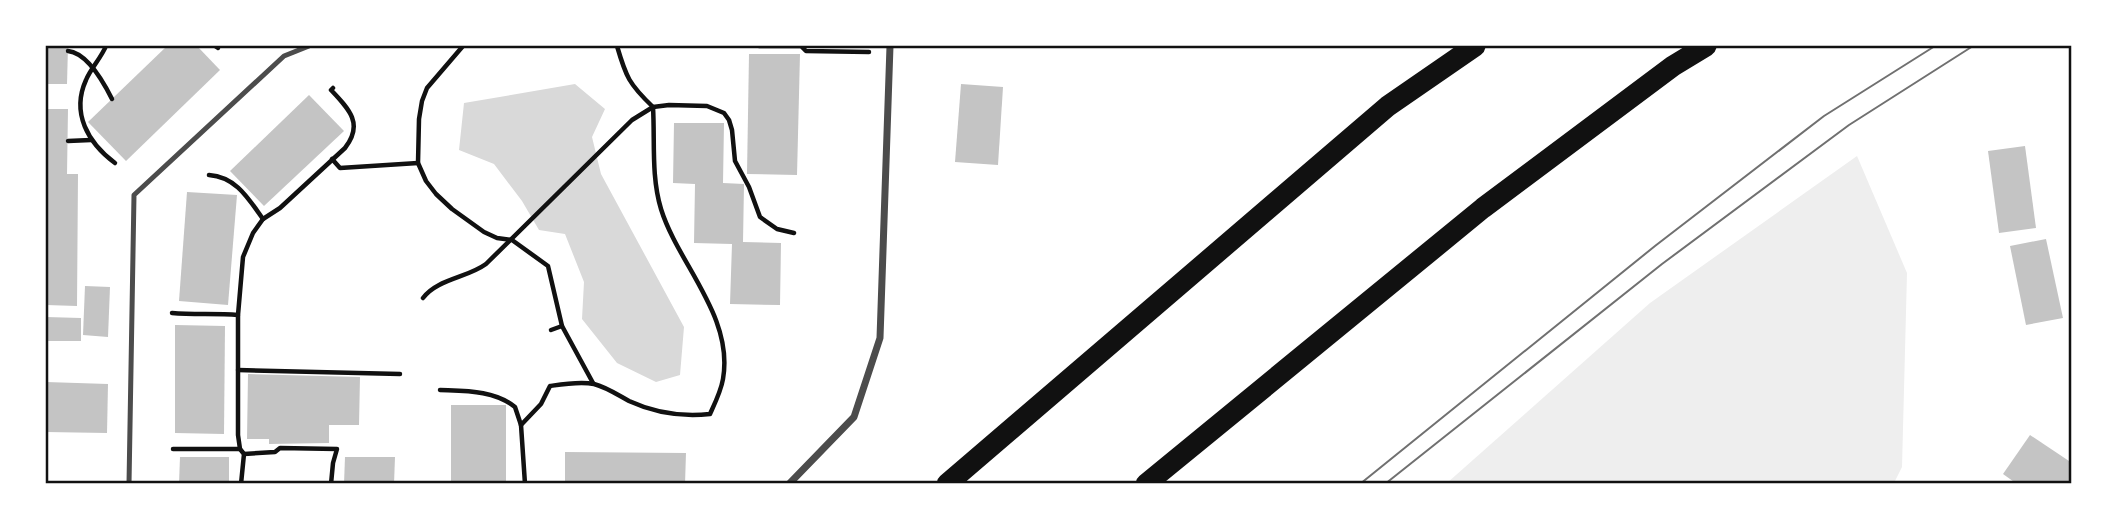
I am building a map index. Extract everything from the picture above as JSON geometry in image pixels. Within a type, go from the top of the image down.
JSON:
[{"type":"highway","points":[[947,484],[1388,106],[1475,46]]},
{"type":"highway","points":[[1146,484],[1483,208],[1673,66],[1706,46]]},
{"type":"street","points":[[789,484],[854,418],[880,338],[890,46]]},
{"type":"lane","points":[[129,484],[134,195],[284,56],[309,46]]},
{"type":"path","points":[[106,46],[82,91],[82,118],[91,140],[100,152],[115,163]]},
{"type":"path","points":[[463,46],[427,88],[419,120],[418,163],[426,181],[452,209],[484,232],[497,238],[512,240],[548,266],[562,326],[594,384]]},
{"type":"path","points":[[521,425],[541,404],[550,386],[566,383],[594,384],[641,406],[668,414],[710,415],[723,376],[724,359],[719,334],[707,300],[677,247],[656,188],[653,107],[626,77],[617,46]]},
{"type":"path","points":[[759,46],[801,46],[806,51],[869,52]]},
{"type":"path","points":[[830,46],[830,52]]},
{"type":"path","points":[[68,51],[79,54],[112,99]]},
{"type":"path","points":[[241,484],[238,315],[243,257],[253,233],[263,219],[280,208],[353,138],[355,128],[352,118],[346,106],[331,90],[333,88]]},
{"type":"path","points":[[423,298],[437,286],[477,271],[512,240],[632,120],[653,107],[707,106],[724,113],[732,130],[736,161],[760,217],[777,229],[794,233]]},
{"type":"path","points":[[68,141],[91,140]]},
{"type":"path","points":[[332,159],[340,168],[418,163]]},
{"type":"path","points":[[209,175],[225,176],[245,194],[263,219]]},
{"type":"path","points":[[172,313],[238,315]]},
{"type":"path","points":[[551,330],[562,326]]},
{"type":"path","points":[[238,370],[400,374]]},
{"type":"path","points":[[440,390],[500,397],[515,407],[521,425],[525,484]]},
{"type":"path","points":[[173,449],[275,452],[280,448],[337,449],[332,463],[331,484]]},
{"type":"shaded area","points":[[575,84],[605,109],[592,137],[601,174],[684,327],[680,375],[656,382],[617,363],[582,319],[584,282],[565,234],[539,230],[522,201],[494,164],[459,150],[464,103]]},
{"type":"shaded area","points":[[1857,156],[1907,273],[1902,467],[1894,483],[1447,483],[1650,303]]},
{"type":"building","points":[[46,46],[68,46],[67,84],[46,84]]},
{"type":"building","points":[[167,46],[197,46],[220,70],[126,161],[88,122]]},
{"type":"building","points":[[749,54],[800,54],[797,175],[747,174]]},
{"type":"building","points":[[961,84],[1003,87],[998,165],[955,162]]},
{"type":"building","points":[[309,95],[344,131],[264,206],[230,171]]},
{"type":"building","points":[[46,109],[68,109],[67,174],[78,174],[77,306],[46,305]]},
{"type":"building","points":[[674,123],[724,123],[723,183],[744,184],[743,242],[781,243],[780,305],[730,304],[732,244],[694,243],[695,184],[673,183]]},
{"type":"building","points":[[2025,146],[2036,228],[1999,233],[1988,151]]},
{"type":"building","points":[[187,192],[237,195],[228,305],[179,301]]},
{"type":"building","points":[[2046,239],[2063,318],[2026,325],[2010,246]]},
{"type":"building","points":[[85,286],[110,287],[108,337],[83,335]]},
{"type":"building","points":[[46,317],[81,318],[81,341],[46,341]]},
{"type":"building","points":[[175,325],[225,326],[224,434],[175,433]]},
{"type":"building","points":[[248,374],[360,377],[359,425],[329,425],[329,443],[269,444],[269,439],[247,439]]},
{"type":"building","points":[[46,382],[108,384],[107,433],[46,432]]},
{"type":"building","points":[[451,405],[506,405],[506,484],[451,484]]},
{"type":"building","points":[[2030,435],[2072,463],[2072,484],[2017,484],[2003,474]]},
{"type":"building","points":[[565,452],[686,453],[685,484],[565,484]]},
{"type":"building","points":[[180,457],[229,457],[229,484],[179,484]]},
{"type":"building","points":[[345,457],[395,457],[394,484],[344,484]]},
{"type":"tram line","points":[[1360,484],[1655,246],[1824,116],[1935,46]]},
{"type":"tram line","points":[[1385,484],[1662,264],[1849,125],[1973,46]]}]
